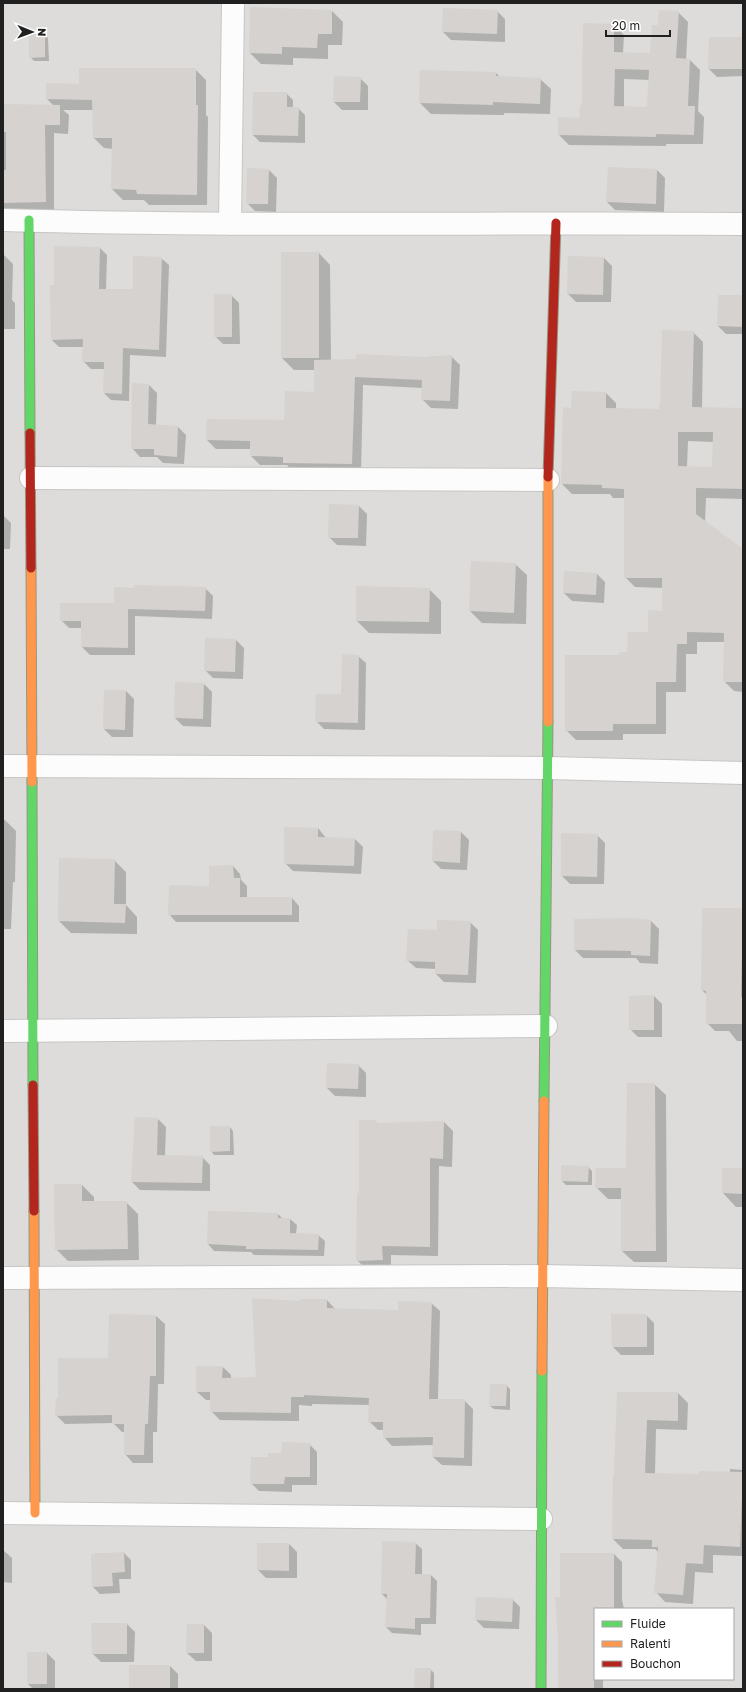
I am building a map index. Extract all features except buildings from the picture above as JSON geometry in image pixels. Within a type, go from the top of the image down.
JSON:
[{"type":"street","points":[[230,224],[233,3]]},
{"type":"street","points":[[3,220],[230,224],[743,224]]},
{"type":"street","points":[[29,220],[35,1513]]},
{"type":"street","points":[[541,1689],[542,1276],[548,768],[548,480],[556,223]]},
{"type":"street","points":[[30,478],[548,480]]},
{"type":"street","points":[[3,766],[548,768],[743,773]]},
{"type":"street","points":[[3,1031],[546,1026]]},
{"type":"street","points":[[3,1278],[542,1276],[743,1280]]},
{"type":"street","points":[[3,1513],[541,1519]]},
{"type":"shaded area","points":[[3,3],[743,3],[743,1689],[3,1689]]},
{"type":"traffic: fast","points":[[29,220],[30,433]]},
{"type":"traffic: fast","points":[[544,1101],[548,722]]},
{"type":"traffic: fast","points":[[32,782],[33,1085]]},
{"type":"traffic: fast","points":[[541,1689],[542,1371]]},
{"type":"traffic: slow","points":[[548,477],[548,722]]},
{"type":"traffic: slow","points":[[31,568],[32,782]]},
{"type":"traffic: slow","points":[[542,1371],[544,1101]]},
{"type":"traffic: slow","points":[[34,1211],[35,1513]]},
{"type":"traffic: jam","points":[[548,477],[556,223]]},
{"type":"traffic: jam","points":[[30,433],[31,568]]},
{"type":"traffic: jam","points":[[33,1085],[34,1211]]}]
